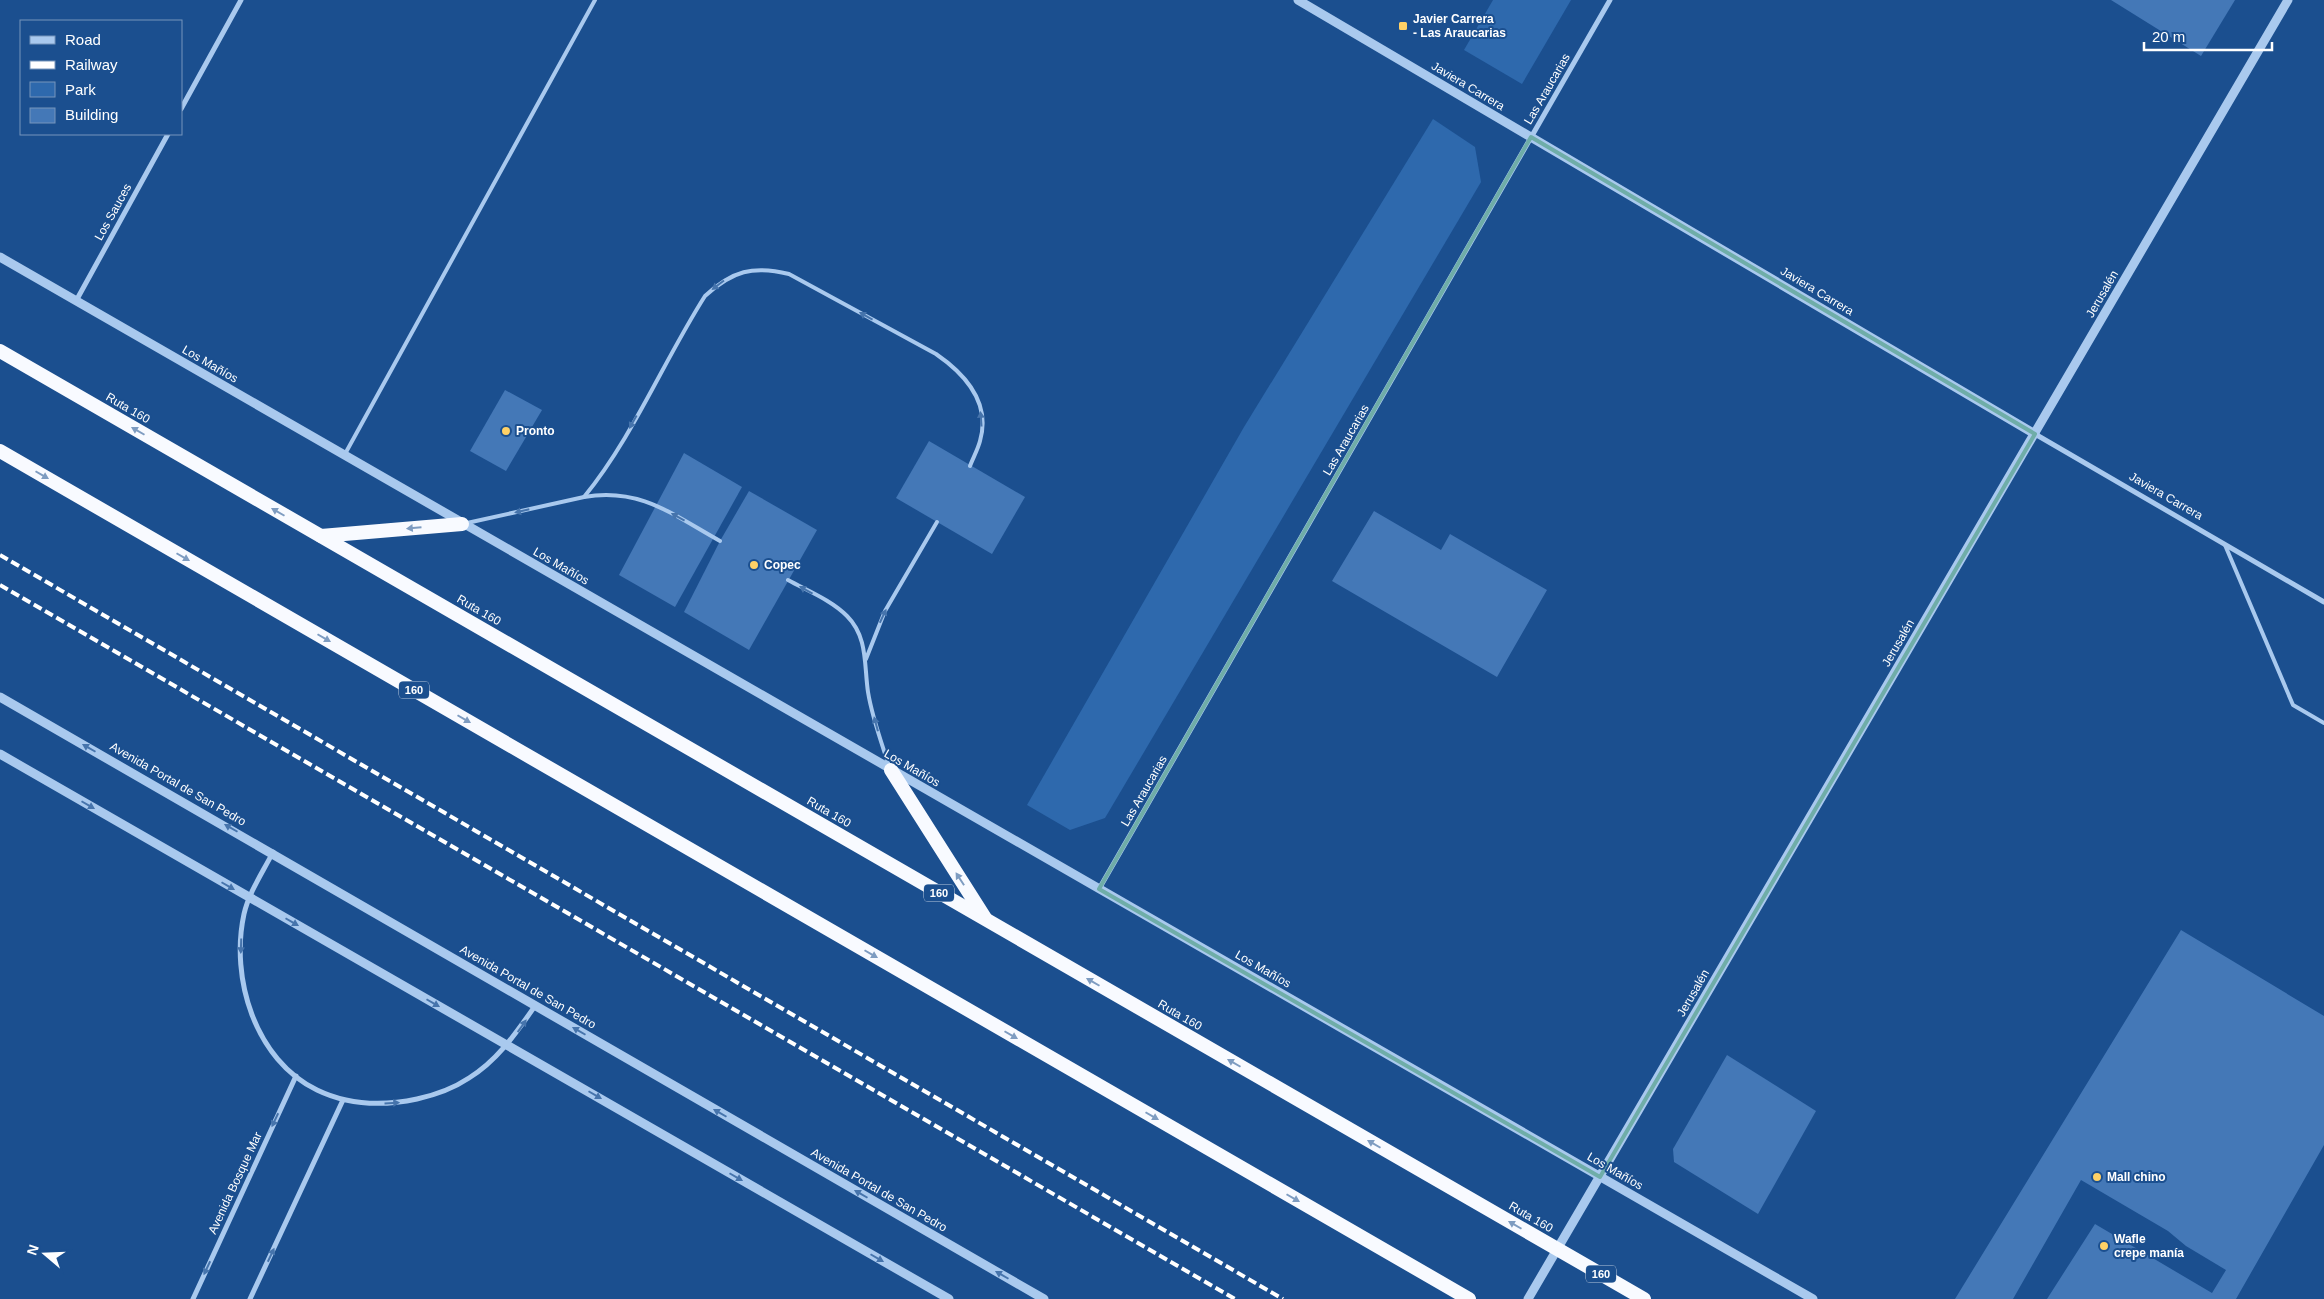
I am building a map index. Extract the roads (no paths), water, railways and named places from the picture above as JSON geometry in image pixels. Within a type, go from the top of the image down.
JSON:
[{"type":"highway","name":"Ruta 160","points":[[0,351],[1644,1299]]},
{"type":"highway","name":"160","points":[[0,451],[1469,1299]]},
{"type":"highway","points":[[320,536],[462,524]]},
{"type":"highway","points":[[891,770],[986,920]]},
{"type":"street","points":[[182,107],[241,0]]},
{"type":"street","name":"Javiera Carrera","points":[[1298,0],[2324,602]]},
{"type":"street","name":"Las Araucarias","points":[[1099,889],[1610,0]]},
{"type":"street","name":"Jerusalén","points":[[1528,1299],[2288,0]]},
{"type":"street","name":"Los Sauces","points":[[76,301],[167,135]]},
{"type":"street","name":"Los Mañíos","points":[[0,257],[1813,1299]]},
{"type":"street","name":"Avenida Portal de San Pedro","points":[[0,696],[1044,1299]]},
{"type":"street","points":[[0,754],[949,1299]]},
{"type":"street","points":[[273,852],[245,912],[240,947],[241,972],[246,996],[254,1019],[265,1040],[279,1060],[315,1090],[343,1100],[372,1104],[402,1102],[431,1095],[468,1079],[485,1066],[508,1045],[535,1006]]},
{"type":"street","name":"Avenida Bosque Mar","points":[[192,1299],[296,1076]]},
{"type":"street","points":[[250,1299],[343,1100]]},
{"type":"lane","points":[[344,456],[594,0]]},
{"type":"lane","points":[[584,497],[604,472],[620,447],[705,296],[719,283],[736,274],[753,270],[771,270],[789,274],[936,354],[954,366],[966,378],[980,408],[981,440],[970,466]]},
{"type":"lane","points":[[462,524],[584,497],[620,494],[639,498],[658,506],[720,541]]},
{"type":"lane","points":[[866,661],[885,610],[938,522]]},
{"type":"lane","points":[[2225,544],[2293,705],[2324,723]]},
{"type":"lane","points":[[788,580],[836,607],[848,618],[863,646],[868,691],[875,724],[891,770]]},
{"type":"railway","points":[[0,555],[1283,1299]]},
{"type":"railway","points":[[0,585],[1235,1299]]},
{"type":"place","name":"Javier Carrera - Las Araucarias","points":[[1403,26]]},
{"type":"place","name":"Pronto","points":[[506,431]]},
{"type":"place","name":"Copec","points":[[754,565]]},
{"type":"place","name":"Mall chino","points":[[2097,1177]]},
{"type":"place","name":"Wafle crepe manía","points":[[2104,1246]]}]
